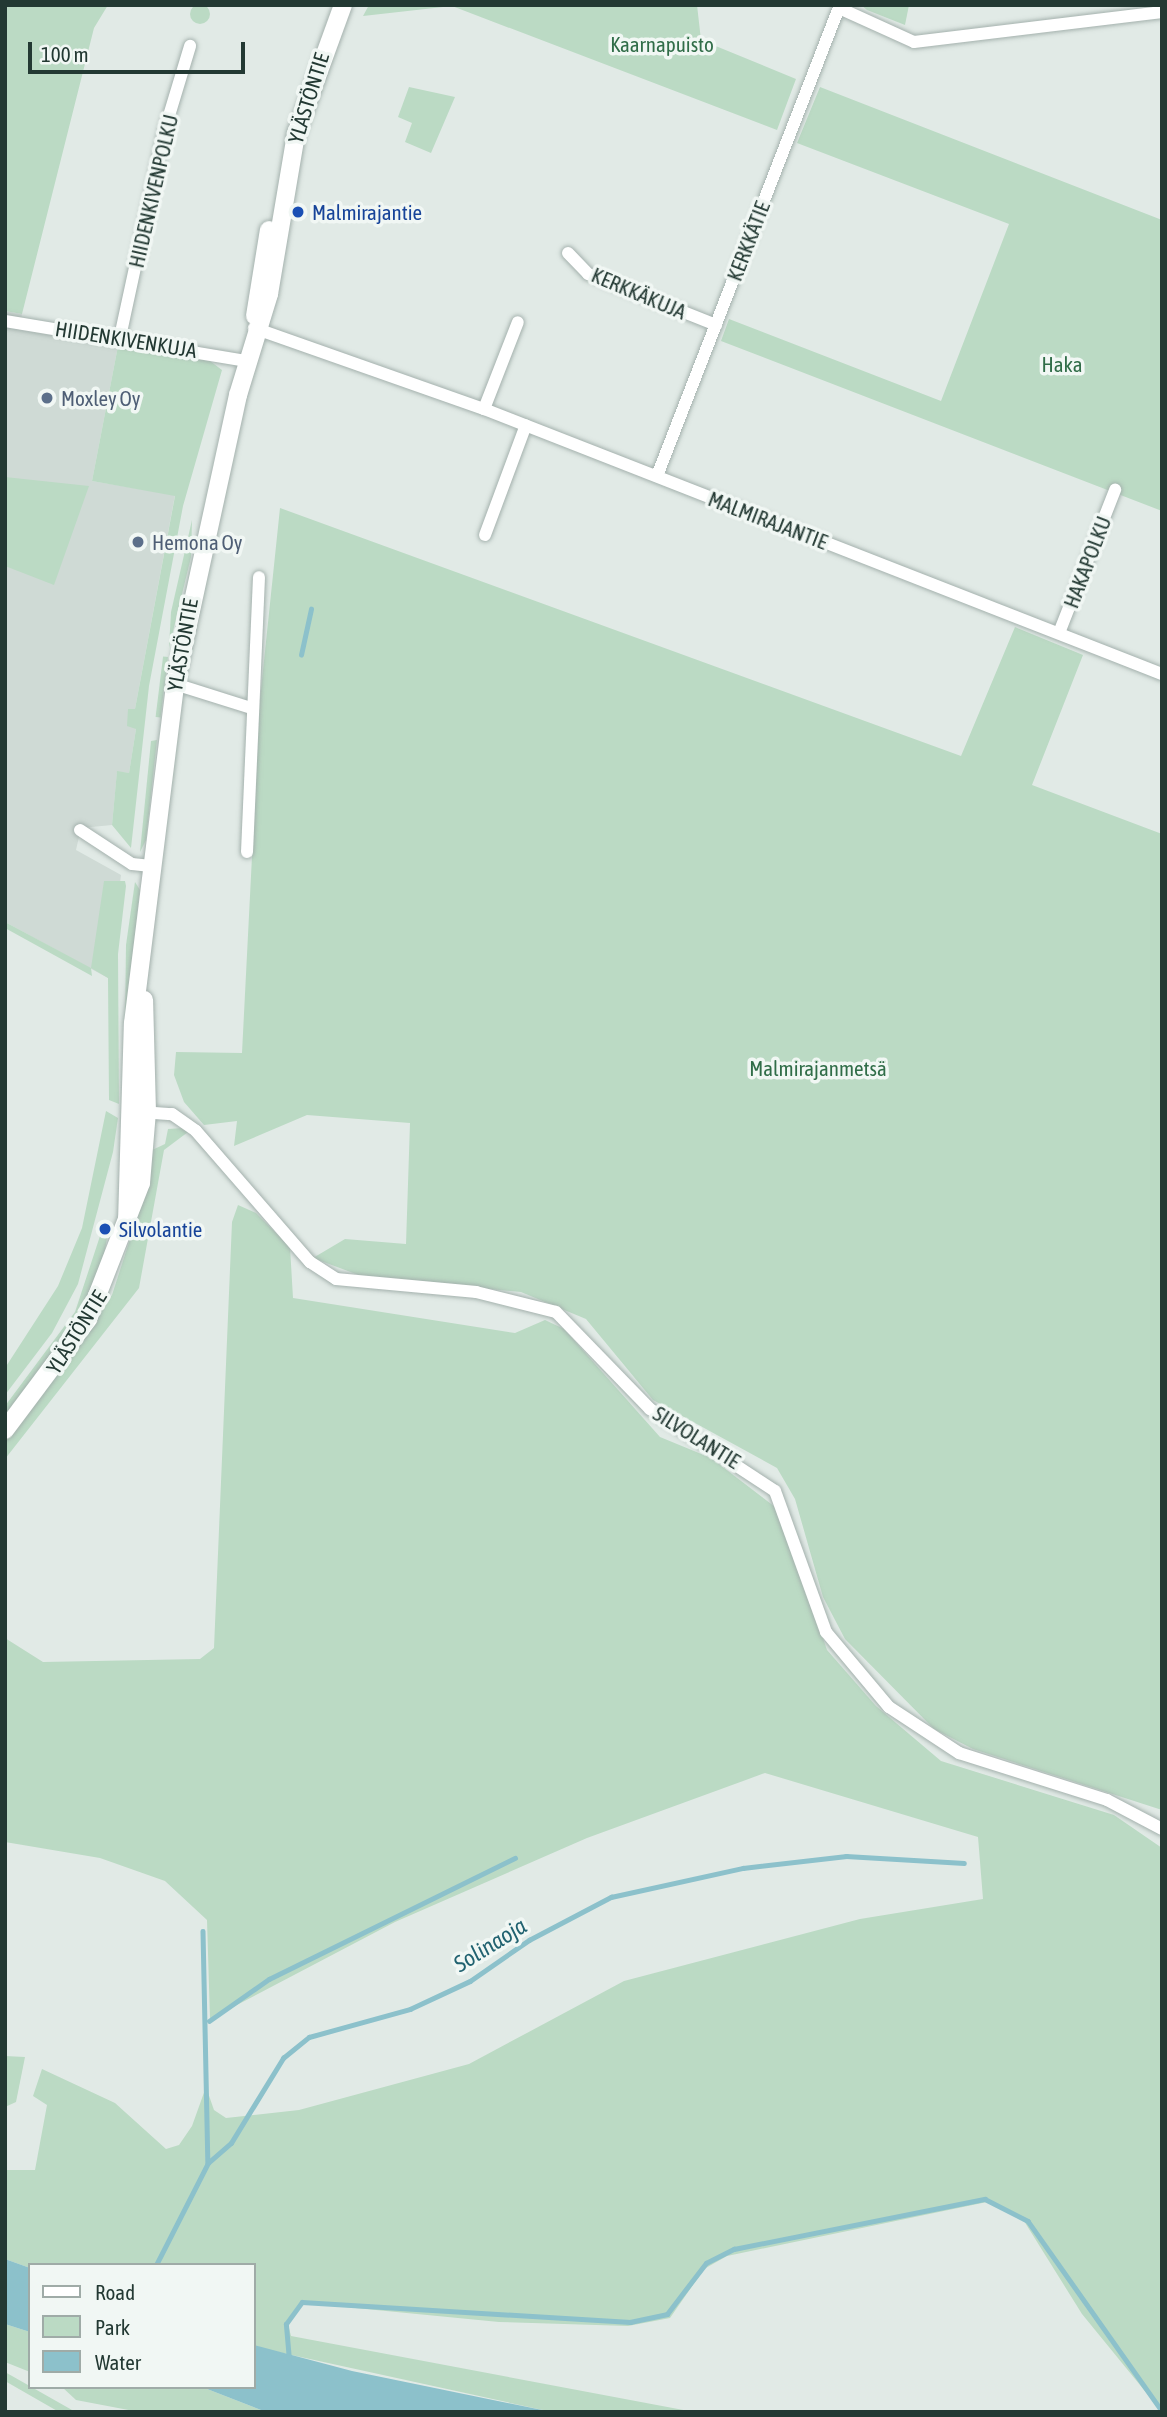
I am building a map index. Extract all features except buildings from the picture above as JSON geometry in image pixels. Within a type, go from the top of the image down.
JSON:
[{"type":"main road","name":"YLÄSTÖNTIE","points":[[5,1430],[88,1319],[127,1222],[140,1112],[133,1023],[175,684],[254,328],[262,257],[283,194],[309,87],[343,5]]},
{"type":"street","points":[[840,7],[914,42],[1162,12]]},
{"type":"street","name":"KERKKÄTIE","points":[[657,477],[840,7]]},
{"type":"street","name":"HIIDENKIVENPOLKU","points":[[120,337],[165,129],[190,46]]},
{"type":"street","name":"KERKKÄKUJA","points":[[568,253],[587,274],[716,325]]},
{"type":"street","name":"HIIDENKIVENKUJA","points":[[5,321],[120,337],[246,361]]},
{"type":"street","points":[[484,409],[518,322]]},
{"type":"street","name":"MALMIRAJANTIE","points":[[254,328],[526,425],[1162,674]]},
{"type":"street","points":[[485,535],[526,425]]},
{"type":"street","name":"HAKAPOLKU","points":[[1059,633],[1115,490]]},
{"type":"street","points":[[247,852],[251,708],[259,577]]},
{"type":"street","points":[[175,684],[251,708]]},
{"type":"street","points":[[80,830],[132,864],[151,866]]},
{"type":"street","name":"SILVOLANTIE","points":[[140,1112],[172,1114],[196,1131],[310,1262],[336,1279],[475,1292],[556,1312],[650,1409],[775,1491],[827,1632],[889,1707],[959,1753],[1107,1800],[1162,1829]]},
{"type":"shaded area","points":[[5,311],[22,314],[19,330],[118,346],[92,481],[175,495],[135,709],[128,709],[136,729],[129,773],[117,772],[112,825],[81,828],[76,850],[121,875],[108,978],[5,922]]},
{"type":"green space","points":[[200,4],[207,7],[210,14],[207,21],[200,24],[193,21],[190,14],[193,7]]},
{"type":"green space","points":[[5,5],[108,5],[94,28],[22,314],[5,311]]},
{"type":"green space","name":"Kaarnapuisto","points":[[369,5],[697,5],[701,40],[796,79],[777,130],[452,6],[363,16]]},
{"type":"green space","points":[[861,5],[909,5],[905,25],[867,10]]},
{"type":"green space","points":[[409,87],[455,97],[431,153],[405,142],[412,123],[398,117]]},
{"type":"green space","name":"Haka","points":[[820,87],[1162,220],[1162,511],[721,341],[729,319],[941,401],[1009,224],[797,143]]},
{"type":"green space","points":[[118,346],[210,361],[222,370],[183,506],[149,686],[131,848],[112,825],[117,771],[129,773],[136,729],[127,726],[128,709],[135,709],[175,496],[92,481]]},
{"type":"green space","points":[[5,477],[89,486],[54,585],[5,566]]},
{"type":"green space","name":"Malmirajanmetsä","points":[[280,508],[961,756],[1015,627],[1083,655],[1032,785],[1162,834],[1162,1810],[973,1749],[934,1729],[845,1639],[823,1597],[795,1499],[777,1468],[653,1400],[586,1319],[521,1292],[364,1277],[313,1258],[345,1239],[406,1244],[410,1123],[307,1115],[234,1146],[237,1121],[204,1125],[184,1102],[174,1075],[176,1052],[242,1053],[260,699]]},
{"type":"green space","points":[[192,520],[191,557],[169,648],[171,612]]},
{"type":"green space","points":[[163,656],[168,657],[161,718],[156,717]]},
{"type":"green space","points":[[157,740],[146,840],[140,852],[151,741]]},
{"type":"green space","points":[[104,881],[125,881],[118,954],[119,1104],[109,1100],[108,978],[91,968]]},
{"type":"green space","points":[[135,882],[140,890],[125,1025],[126,945]]},
{"type":"green space","points":[[5,922],[91,968],[92,976],[5,928]]},
{"type":"green space","points":[[106,1111],[118,1118],[113,1152],[78,1284],[52,1333],[5,1395],[5,1368],[58,1286],[82,1228]]},
{"type":"green space","points":[[183,1128],[188,1132],[164,1150],[139,1288],[5,1459],[5,1443],[112,1295],[143,1199],[150,1151],[165,1144],[168,1129]]},
{"type":"green space","points":[[238,1205],[256,1213],[290,1247],[293,1298],[515,1333],[545,1320],[564,1329],[660,1437],[711,1458],[779,1510],[827,1650],[876,1706],[941,1761],[1114,1815],[1162,1848],[1162,2412],[1082,2314],[1024,2221],[987,2202],[727,2256],[704,2269],[670,2318],[628,2326],[499,2322],[304,2303],[288,2324],[291,2336],[694,2412],[552,2412],[264,2349],[256,2346],[256,2263],[28,2263],[28,2267],[5,2259],[5,2170],[35,2170],[47,2105],[33,2096],[42,2069],[115,2103],[166,2149],[179,2145],[192,2126],[206,2087],[214,2110],[226,2118],[299,2110],[469,2064],[624,1981],[860,1919],[983,1899],[978,1837],[765,1773],[587,1838],[395,1922],[210,2019],[207,1920],[165,1881],[100,1858],[5,1842],[5,1638],[43,1662],[200,1659],[214,1648],[232,1222]]},
{"type":"green space","points":[[100,1236],[107,1238],[101,1272],[76,1325],[5,1417],[5,1406],[75,1312]]},
{"type":"green space","points":[[5,2056],[25,2057],[16,2102],[5,2107]]},
{"type":"green space","points":[[5,2324],[28,2331],[28,2371],[5,2362]]},
{"type":"green space","points":[[5,2372],[28,2385],[28,2389],[35,2389],[72,2410],[86,2412],[59,2412],[5,2381]]},
{"type":"green space","points":[[64,2389],[207,2389],[266,2412],[139,2412],[76,2400]]},
{"type":"water","points":[[5,2259],[28,2267],[28,2331],[5,2324]]},
{"type":"water","points":[[256,2346],[352,2371],[552,2412],[266,2412],[207,2389],[256,2389]]},
{"type":"waterway","points":[[301,655],[311,609]]},
{"type":"waterway","name":"Solinaoja","points":[[157,2263],[208,2163],[231,2143],[283,2058],[309,2037],[410,2009],[470,1981],[529,1940],[611,1897],[743,1868],[846,1856],[964,1863]]},
{"type":"waterway","points":[[209,2021],[269,1979],[515,1858]]},
{"type":"waterway","points":[[203,1931],[208,2163]]},
{"type":"waterway","points":[[289,2360],[286,2324],[302,2302],[630,2322],[667,2314],[706,2263],[734,2249],[985,2199],[1028,2221],[1162,2411]]},
{"type":"place","name":"Malmirajantie","points":[[298,212]]},
{"type":"place","name":"Moxley Oy","points":[[47,398]]},
{"type":"place","name":"Hemona Oy","points":[[138,542]]},
{"type":"place","name":"Silvolantie","points":[[105,1229]]}]
